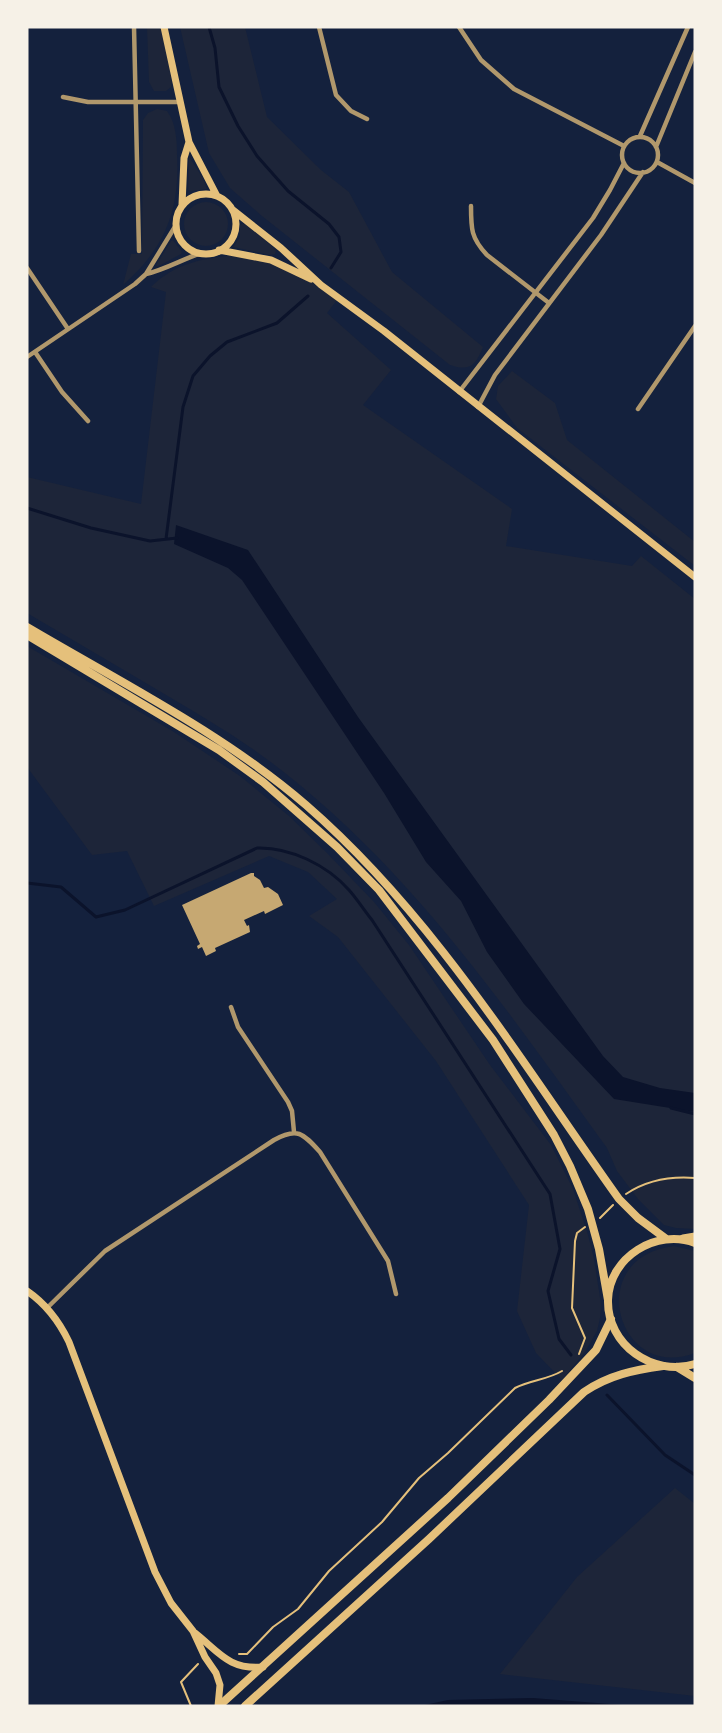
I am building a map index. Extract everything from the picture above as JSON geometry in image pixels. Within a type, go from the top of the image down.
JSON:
[{"type":"highway","points":[[27,627],[205,732],[260,768],[307,806],[394,893],[469,984],[619,1199],[638,1218],[665,1238]]},
{"type":"highway","points":[[27,635],[219,750],[321,832],[379,890],[435,962],[513,1071],[554,1135],[570,1167],[592,1223],[599,1249],[611,1319],[619,1337],[627,1348],[645,1360],[663,1366],[677,1367],[695,1364]]},
{"type":"highway","points":[[608,1300],[612,1283],[620,1266],[640,1248],[665,1238],[683,1238],[695,1243]]},
{"type":"highway","points":[[677,1367],[695,1378]]},
{"type":"main road","points":[[164,27],[189,142],[218,196],[281,248],[321,285],[384,331],[695,577]]},
{"type":"main road","points":[[189,142],[184,158],[182,205],[176,217],[176,225],[182,242],[193,251],[201,253],[219,250],[271,260],[321,285]]},
{"type":"main road","points":[[182,205],[199,195],[218,196]]},
{"type":"main road","points":[[219,250],[231,239],[235,231],[233,210]]},
{"type":"main road","points":[[683,1238],[695,1236]]},
{"type":"main road","points":[[27,1291],[56,1318],[69,1342],[154,1572],[171,1603],[192,1631],[219,1679],[218,1706]]},
{"type":"main road","points":[[218,1706],[448,1498],[549,1400],[596,1350],[611,1319]]},
{"type":"main road","points":[[245,1706],[429,1539],[584,1392],[596,1384],[627,1372],[663,1366]]},
{"type":"main road","points":[[192,1631],[240,1667],[262,1667]]},
{"type":"street","points":[[134,27],[139,251]]},
{"type":"street","points":[[319,27],[336,95],[351,111],[367,119]]},
{"type":"street","points":[[459,27],[481,60],[514,89],[624,146]]},
{"type":"street","points":[[640,136],[688,27]]},
{"type":"street","points":[[478,406],[495,375],[601,234],[643,172],[657,162],[656,147],[664,123],[695,52]]},
{"type":"street","points":[[63,97],[88,102],[179,102]]},
{"type":"street","points":[[643,172],[632,171],[624,163],[622,151],[624,146],[628,141],[640,136],[650,139],[656,147]]},
{"type":"street","points":[[657,162],[695,183]]},
{"type":"street","points":[[459,392],[593,218],[624,163]]},
{"type":"street","points":[[471,206],[473,237],[479,246],[549,303]]},
{"type":"street","points":[[27,357],[135,284],[146,274],[176,225]]},
{"type":"street","points":[[146,274],[159,271],[175,262],[201,253]]},
{"type":"street","points":[[27,268],[68,329]]},
{"type":"street","points":[[638,409],[695,326]]},
{"type":"street","points":[[35,352],[62,392],[88,421]]},
{"type":"street","points":[[231,1007],[238,1027],[288,1102],[292,1111],[294,1132]]},
{"type":"street","points":[[47,1308],[105,1251],[274,1140],[286,1133],[294,1132],[309,1140],[320,1152],[339,1182],[388,1261],[396,1294]]},
{"type":"path","points":[[578,1356],[585,1338],[573,1308],[577,1233],[600,1219],[619,1199],[636,1187],[652,1180],[695,1178]]},
{"type":"path","points":[[230,1654],[246,1654],[273,1627],[298,1609],[329,1571],[382,1522],[419,1478],[515,1388],[528,1381],[550,1377],[570,1365]]},
{"type":"path","points":[[191,1706],[182,1682],[205,1657]]},
{"type":"shaded area","points":[[147,27],[161,27],[172,81],[171,87],[166,91],[154,91],[149,82]]},
{"type":"shaded area","points":[[180,27],[245,27],[267,117],[321,170],[349,192],[392,272],[483,347],[472,365],[463,368],[450,365],[230,188],[209,153]]},
{"type":"shaded area","points":[[157,109],[167,111],[175,132],[177,143],[176,193],[167,227],[159,242],[150,257],[123,285],[131,254],[142,254],[143,120],[148,113]]},
{"type":"shaded area","points":[[189,157],[203,178],[207,189],[188,190]]},
{"type":"shaded area","points":[[206,202],[221,209],[228,224],[221,239],[206,246],[191,239],[184,224],[191,209]]},
{"type":"shaded area","points":[[244,223],[273,247],[275,254],[270,255],[233,247],[240,237],[240,225]]},
{"type":"shaded area","points":[[173,240],[182,252],[181,254],[157,267],[156,265]]},
{"type":"shaded area","points":[[236,255],[265,258],[300,274],[337,300],[327,313],[391,370],[363,405],[512,509],[506,546],[632,566],[641,556],[695,599],[695,1229],[664,1225],[638,1199],[617,1171],[607,1148],[459,949],[378,857],[333,814],[270,761],[238,739],[27,613],[27,477],[141,504],[166,292],[151,287],[180,267],[213,258]]},
{"type":"shaded area","points":[[512,371],[555,403],[567,440],[695,542],[695,566],[517,428],[496,399],[498,386]]},
{"type":"shaded area","points":[[176,525],[248,550],[358,717],[603,1056],[623,1077],[660,1088],[695,1093],[695,1112],[614,1099],[524,1004],[487,952],[461,901],[426,862],[384,793],[242,580],[228,568],[174,544]]},
{"type":"shaded area","points":[[27,646],[174,732],[240,776],[289,816],[327,853],[374,902],[409,945],[490,1065],[551,1145],[573,1189],[594,1259],[601,1304],[597,1331],[585,1352],[562,1380],[536,1353],[517,1311],[529,1205],[436,1061],[338,937],[309,916],[337,899],[308,872],[269,856],[154,906],[127,851],[92,855],[27,767]]},
{"type":"shaded area","points":[[674,1246],[695,1251],[695,1353],[668,1357],[646,1350],[630,1335],[621,1315],[620,1293],[628,1272],[645,1255]]},
{"type":"shaded area","points":[[675,1488],[695,1504],[695,1696],[500,1674],[577,1577]]},
{"type":"shaded area","points":[[533,1698],[635,1706],[420,1706],[448,1700]]},
{"type":"building","points":[[254,873],[264,888],[268,887],[278,894],[283,905],[265,914],[264,911],[244,920],[247,926],[249,925],[250,932],[215,948],[216,951],[206,956],[202,947],[198,949],[197,946],[200,944],[182,905]]},
{"type":"waterway","points":[[209,27],[215,48],[219,87],[238,126],[257,156],[288,191],[329,224],[339,237],[341,252],[331,268]]},
{"type":"waterway","points":[[166,539],[183,407],[193,376],[210,356],[227,342],[277,323],[308,296]]},
{"type":"waterway","points":[[27,508],[91,528],[150,541],[177,538]]},
{"type":"waterway","points":[[27,883],[61,887],[96,917],[125,910],[257,848],[270,848],[295,854],[319,865],[340,881],[372,920],[550,1194],[560,1249],[548,1291],[559,1339],[571,1355]]},
{"type":"waterway","points":[[671,1108],[695,1114]]},
{"type":"waterway","points":[[607,1395],[665,1455],[695,1475]]}]
